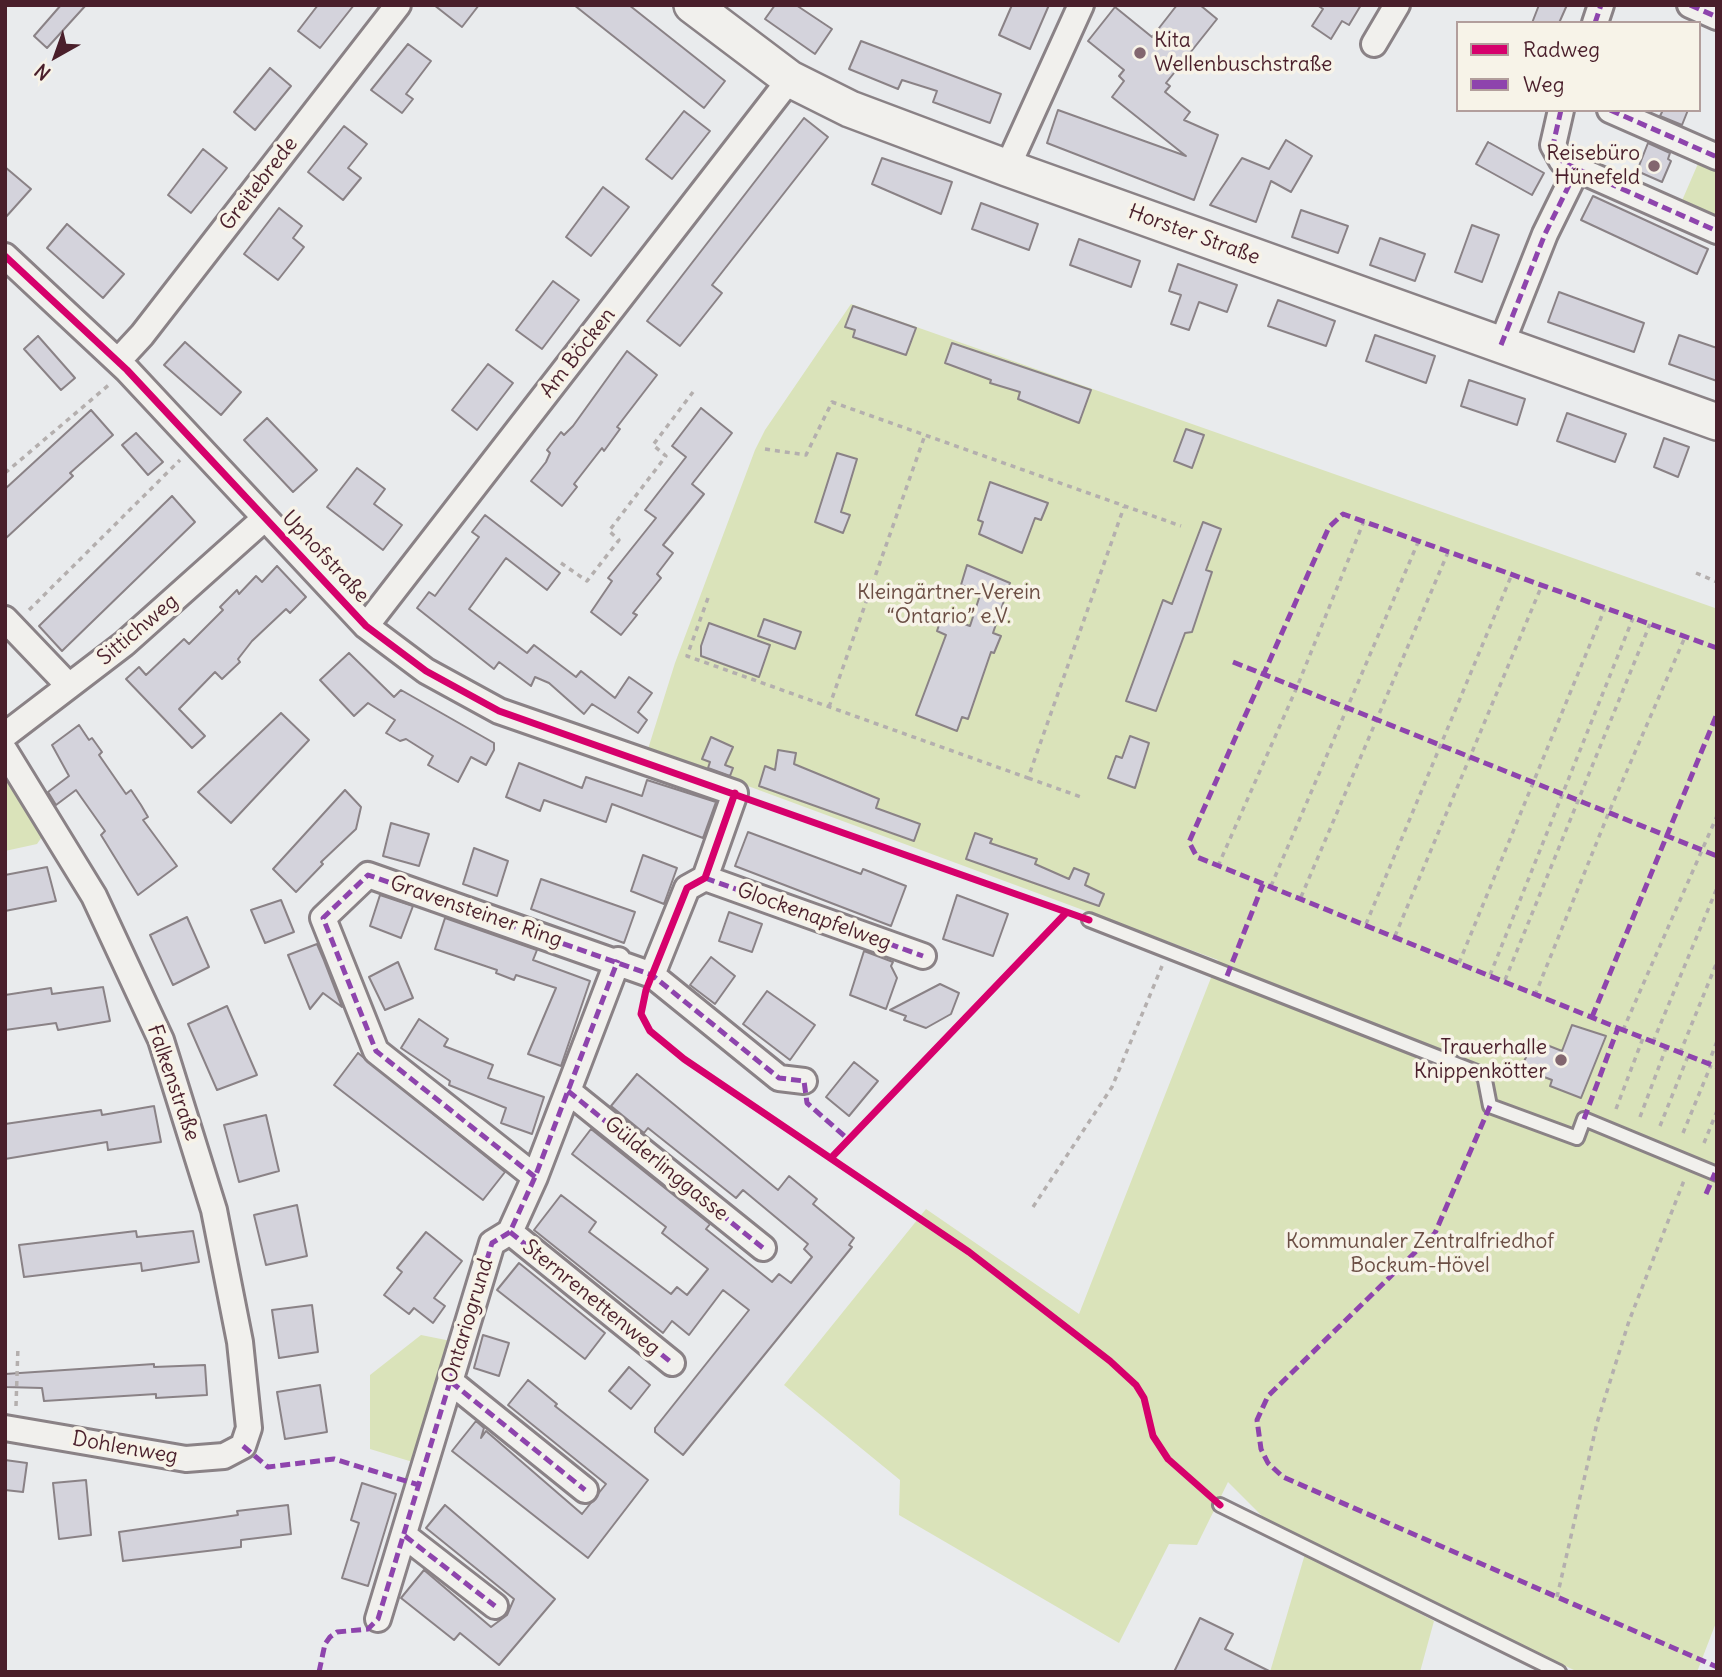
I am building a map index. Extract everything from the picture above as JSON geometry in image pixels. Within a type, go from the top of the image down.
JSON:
[{"type":"street","name":"Greitebrede","points":[[123,365],[142,335],[398,5]]},
{"type":"street","points":[[1007,168],[1081,5]]},
{"type":"street","points":[[1374,44],[1397,5]]},
{"type":"street","points":[[1690,5],[1717,18]]},
{"type":"street","name":"Horster Straße","points":[[714,11],[790,79],[850,109],[1007,168],[1717,422]]},
{"type":"street","name":"Am Böcken","points":[[366,626],[790,79]]},
{"type":"street","points":[[1561,112],[1553,145],[1562,161],[1717,231]]},
{"type":"street","points":[[1614,112],[1717,157]]},
{"type":"street","points":[[1501,345],[1545,234],[1577,169]]},
{"type":"street","name":"Uphofstraße","points":[[5,256],[123,365],[366,626],[426,671],[499,711],[735,793],[705,878]]},
{"type":"street","name":"Sittichweg","points":[[5,735],[156,617],[265,518]]},
{"type":"street","points":[[9,622],[69,686]]},
{"type":"street","name":"Falkenstraße","points":[[5,751],[94,896],[161,1040],[214,1210],[228,1275],[246,1388],[249,1428],[243,1446]]},
{"type":"street","name":"Gravensteiner Ring","points":[[535,1177],[376,1051],[323,918],[368,875],[618,960],[652,975],[779,1078],[804,1081]]},
{"type":"street","points":[[652,975],[687,888],[705,878]]},
{"type":"street","name":"Glockenapfelweg","points":[[705,878],[923,956]]},
{"type":"street","name":"Ontariogrund","points":[[378,1619],[492,1243],[510,1232],[535,1177],[618,960]]},
{"type":"street","name":"Gülderlinggasse","points":[[568,1091],[763,1248]]},
{"type":"street","name":"Sternrenettenweg","points":[[510,1232],[673,1363]]},
{"type":"street","points":[[451,1382],[585,1490]]},
{"type":"street","name":"Dohlenweg","points":[[10,1428],[186,1459],[224,1456],[243,1446]]},
{"type":"street","points":[[405,1536],[495,1606]]},
{"type":"lane","points":[[1089,920],[1484,1075],[1490,1106],[1577,1138],[1584,1119],[1717,1174]]},
{"type":"lane","points":[[1220,1505],[1559,1672]]},
{"type":"path","points":[[5,473],[123,365]]},
{"type":"path","points":[[561,562],[587,582],[619,540],[609,531],[666,456],[653,445],[693,392]]},
{"type":"path","points":[[765,449],[806,455],[832,402],[1181,526]]},
{"type":"path","points":[[828,707],[925,435]]},
{"type":"path","points":[[9,622],[196,444]]},
{"type":"path","points":[[1028,778],[1124,507]]},
{"type":"path","points":[[1218,866],[1297,687],[1364,521]]},
{"type":"path","points":[[1271,886],[1419,540]]},
{"type":"path","points":[[1301,897],[1449,550]]},
{"type":"path","points":[[1696,573],[1717,582]]},
{"type":"path","points":[[1366,924],[1512,574]]},
{"type":"path","points":[[1395,936],[1542,585]]},
{"type":"path","points":[[708,598],[687,656],[1080,797]]},
{"type":"path","points":[[1459,963],[1605,608]]},
{"type":"path","points":[[1490,975],[1633,618]]},
{"type":"path","points":[[1505,981],[1650,624]]},
{"type":"path","points":[[1535,995],[1609,812],[1685,637]]},
{"type":"path","points":[[1623,1030],[1717,816]]},
{"type":"path","points":[[1653,1042],[1717,888]]},
{"type":"path","points":[[1033,1207],[1112,1087],[1168,952]]},
{"type":"path","points":[[1680,1053],[1717,961]]},
{"type":"path","points":[[1616,1109],[1643,1038]]},
{"type":"path","points":[[1683,1133],[1717,1041]]},
{"type":"path","points":[[1640,1117],[1666,1048]]},
{"type":"path","points":[[1660,1126],[1688,1056]]},
{"type":"path","points":[[1704,1143],[1717,1111]]},
{"type":"path","points":[[1557,1597],[1597,1423],[1629,1321],[1691,1163]]},
{"type":"path","points":[[10,1428],[18,1346]]},
{"type":"green space","points":[[1700,159],[1717,167],[1717,219],[1681,203]]},
{"type":"green space","name":"Kommunaler Zentralfriedhof Bockum-Hövel","points":[[851,304],[1715,608],[1717,1620],[1697,1672],[1578,1672],[1267,1521],[1228,1482],[1197,1545],[1169,1544],[1119,1643],[899,1515],[900,1480],[784,1385],[926,1209],[1079,1314],[1218,960],[648,749],[675,663],[755,450],[765,430]]},
{"type":"green space","points":[[5,775],[44,834],[37,844],[5,851]]},
{"type":"green space","points":[[421,1335],[456,1342],[416,1463],[370,1449],[370,1375]]},
{"type":"green space","points":[[1305,1554],[1434,1621],[1420,1672],[1270,1672]]},
{"type":"building","points":[[61,5],[86,5],[47,48],[34,36]]},
{"type":"building","points":[[318,5],[354,5],[320,48],[298,31]]},
{"type":"building","points":[[434,5],[479,5],[462,27]]},
{"type":"building","points":[[574,5],[629,5],[725,81],[704,108]]},
{"type":"building","points":[[775,5],[796,5],[832,29],[815,54],[765,19]]},
{"type":"building","points":[[1012,5],[1049,5],[1030,49],[999,35]]},
{"type":"building","points":[[1177,5],[1200,5],[1217,19],[1166,83],[1170,86],[1165,92],[1190,112],[1184,120],[1218,135],[1194,200],[1047,143],[1058,110],[1186,156],[1112,97],[1124,81],[1119,76],[1124,70],[1088,41],[1115,7],[1152,37]]},
{"type":"building","points":[[1317,5],[1361,5],[1349,25],[1342,21],[1331,39],[1312,26],[1323,9]]},
{"type":"building","points":[[1539,5],[1567,5],[1560,21],[1533,21]]},
{"type":"building","points":[[861,41],[1001,94],[990,123],[933,102],[937,91],[902,80],[898,89],[849,69]]},
{"type":"building","points":[[408,44],[431,61],[406,94],[413,99],[402,113],[371,90]]},
{"type":"building","points":[[270,68],[291,86],[255,130],[234,112]]},
{"type":"building","points":[[684,111],[710,131],[672,179],[646,159]]},
{"type":"building","points":[[1662,112],[1687,112],[1682,125],[1660,116]]},
{"type":"building","points":[[804,118],[828,137],[712,285],[722,293],[680,346],[647,321]]},
{"type":"building","points":[[344,126],[367,144],[348,168],[361,178],[343,200],[308,172]]},
{"type":"building","points":[[1286,140],[1312,156],[1291,192],[1271,181],[1256,222],[1210,205],[1242,158],[1269,169]]},
{"type":"building","points":[[1488,142],[1544,173],[1532,195],[1476,164]]},
{"type":"building","name":"Reisebüro Hünefeld","points":[[1648,143],[1670,153],[1668,159],[1671,161],[1662,182],[1637,171]]},
{"type":"building","points":[[203,149],[227,168],[191,213],[168,195]]},
{"type":"building","points":[[882,158],[952,182],[941,214],[872,184]]},
{"type":"building","points":[[5,167],[31,189],[5,218]]},
{"type":"building","points":[[603,187],[629,207],[591,256],[566,237]]},
{"type":"building","points":[[1593,196],[1708,249],[1697,274],[1581,220]]},
{"type":"building","points":[[981,203],[1038,224],[1029,250],[972,229]]},
{"type":"building","points":[[279,208],[302,226],[293,238],[304,247],[278,280],[244,254]]},
{"type":"building","points":[[1301,210],[1348,226],[1338,253],[1292,237]]},
{"type":"building","points":[[67,224],[124,274],[103,298],[47,248]]},
{"type":"building","points":[[1472,225],[1499,235],[1482,282],[1455,272]]},
{"type":"building","points":[[1380,238],[1425,254],[1415,281],[1370,265]]},
{"type":"building","points":[[1079,239],[1140,261],[1131,287],[1070,265]]},
{"type":"building","points":[[1178,264],[1237,285],[1227,312],[1199,302],[1189,330],[1171,324],[1181,295],[1169,291]]},
{"type":"building","points":[[553,281],[579,300],[542,349],[516,330]]},
{"type":"building","points":[[1559,292],[1644,323],[1634,352],[1548,322]]},
{"type":"building","points":[[1278,300],[1335,321],[1326,346],[1268,326]]},
{"type":"building","points":[[853,306],[916,328],[906,355],[853,337],[855,330],[845,327]]},
{"type":"building","points":[[1375,335],[1435,356],[1426,383],[1366,361]]},
{"type":"building","points":[[1679,335],[1717,348],[1717,381],[1669,364]]},
{"type":"building","points":[[38,336],[75,378],[61,390],[24,349]]},
{"type":"building","points":[[185,342],[241,392],[221,415],[164,365]]},
{"type":"building","points":[[952,343],[1091,390],[1079,423],[1018,399],[1020,392],[990,383],[991,380],[945,363]]},
{"type":"building","points":[[627,351],[657,375],[617,427],[620,429],[604,451],[602,448],[574,484],[577,487],[562,506],[531,481],[546,462],[550,453],[547,450],[561,432],[564,435],[573,426]]},
{"type":"building","points":[[488,364],[513,383],[477,430],[452,410]]},
{"type":"building","points":[[1469,380],[1525,399],[1517,425],[1461,406]]},
{"type":"building","points":[[701,408],[732,433],[692,484],[704,494],[663,545],[673,553],[657,574],[661,578],[633,613],[637,615],[621,635],[591,612],[612,581],[608,578],[656,518],[645,510],[686,457],[672,446]]},
{"type":"building","points":[[91,410],[113,435],[70,473],[73,476],[5,539],[5,489]]},
{"type":"building","points":[[1567,413],[1626,434],[1615,462],[1557,441]]},
{"type":"building","points":[[267,418],[317,470],[293,492],[244,440]]},
{"type":"building","points":[[1186,429],[1204,435],[1192,468],[1174,461]]},
{"type":"building","points":[[136,433],[163,462],[148,475],[122,445]]},
{"type":"building","points":[[1664,438],[1689,447],[1678,477],[1654,467]]},
{"type":"building","points":[[837,453],[857,459],[841,512],[850,515],[843,533],[815,522]]},
{"type":"building","points":[[357,468],[385,489],[374,504],[402,525],[383,550],[327,507]]},
{"type":"building","points":[[990,482],[1048,503],[1041,520],[1035,518],[1022,553],[979,534],[983,522],[978,520]]},
{"type":"building","points":[[172,496],[195,522],[62,651],[39,626]]},
{"type":"building","points":[[485,515],[560,573],[547,590],[506,558],[469,609],[527,653],[534,645],[576,677],[581,671],[615,698],[629,677],[652,693],[638,712],[647,720],[638,733],[592,704],[584,714],[549,683],[535,677],[531,686],[499,662],[494,669],[417,608],[429,592],[435,596],[479,537],[472,532]]},
{"type":"building","points":[[1203,522],[1221,529],[1206,570],[1212,572],[1192,632],[1185,633],[1156,711],[1126,701],[1163,600],[1172,604]]},
{"type":"building","points":[[967,565],[1010,583],[993,633],[1001,636],[994,653],[991,652],[968,719],[962,717],[957,731],[916,715],[946,635],[937,631],[942,616],[970,626],[981,592],[961,585]]},
{"type":"building","points":[[277,566],[306,597],[290,613],[286,609],[252,641],[238,659],[240,662],[222,679],[215,672],[179,709],[205,736],[192,748],[126,679],[139,667],[146,675],[184,639],[189,644],[223,610],[220,607],[237,590],[239,594],[256,576],[262,582]]},
{"type":"building","points":[[764,619],[801,632],[795,649],[758,636]]},
{"type":"building","points":[[709,623],[770,645],[759,677],[701,656],[701,646]]},
{"type":"building","points":[[349,653],[394,697],[401,690],[494,743],[494,750],[486,765],[471,757],[458,782],[428,765],[433,756],[406,739],[400,741],[386,733],[395,720],[368,703],[354,716],[320,680]]},
{"type":"building","points":[[281,713],[309,740],[231,823],[198,792]]},
{"type":"building","points":[[79,725],[89,740],[92,738],[102,752],[99,755],[126,794],[131,790],[148,817],[143,820],[177,866],[138,895],[101,835],[105,831],[76,790],[56,805],[48,792],[69,776],[52,745]]},
{"type":"building","points":[[1130,736],[1149,743],[1135,788],[1108,778],[1116,756],[1122,758]]},
{"type":"building","points":[[711,737],[733,747],[725,765],[733,768],[730,776],[708,768],[710,762],[702,759]]},
{"type":"building","points":[[778,750],[796,753],[794,764],[879,799],[876,808],[920,824],[914,841],[759,786],[765,766],[775,770]]},
{"type":"building","points":[[519,763],[582,788],[586,777],[642,796],[647,780],[716,802],[703,838],[612,804],[606,822],[544,800],[540,811],[506,797]]},
{"type":"building","points":[[345,790],[361,807],[356,829],[321,862],[323,864],[296,892],[273,869]]},
{"type":"building","points":[[391,823],[429,834],[419,866],[383,856]]},
{"type":"building","points":[[748,832],[861,874],[863,869],[906,886],[891,926],[735,866]]},
{"type":"building","points":[[975,833],[992,839],[990,843],[1037,859],[1035,864],[1069,879],[1074,868],[1089,874],[1085,885],[1104,894],[1099,906],[966,859]]},
{"type":"building","points":[[474,848],[508,861],[497,896],[463,884]]},
{"type":"building","points":[[643,855],[677,868],[664,904],[631,891]]},
{"type":"building","points":[[47,867],[56,901],[5,911],[5,875]]},
{"type":"building","points":[[541,879],[635,912],[624,943],[531,909]]},
{"type":"building","points":[[380,895],[413,906],[401,938],[370,926]]},
{"type":"building","points":[[957,895],[1008,914],[993,956],[943,939]]},
{"type":"building","points":[[281,900],[294,932],[265,943],[251,910]]},
{"type":"building","points":[[729,912],[762,924],[752,952],[719,941]]},
{"type":"building","points":[[187,917],[209,967],[173,985],[150,935]]},
{"type":"building","points":[[445,918],[537,950],[533,960],[590,981],[561,1066],[528,1054],[556,988],[516,975],[514,980],[496,973],[497,970],[435,949]]},
{"type":"building","points":[[317,944],[342,1007],[323,993],[310,1009],[288,955]]},
{"type":"building","points":[[864,951],[893,962],[891,966],[897,978],[886,1009],[850,995]]},
{"type":"building","points":[[711,957],[735,976],[715,1004],[690,985]]},
{"type":"building","points":[[398,962],[413,998],[385,1010],[369,977]]},
{"type":"building","points":[[940,984],[959,993],[951,1014],[926,1028],[904,1020],[906,1016],[890,1010]]},
{"type":"building","points":[[103,987],[110,1021],[58,1030],[56,1023],[5,1030],[5,995],[51,988],[52,994]]},
{"type":"building","points":[[767,991],[815,1025],[790,1060],[743,1024]]},
{"type":"building","points":[[227,1006],[257,1075],[217,1090],[188,1024]]},
{"type":"building","points":[[419,1019],[448,1039],[444,1046],[493,1065],[488,1078],[544,1097],[532,1134],[501,1123],[506,1108],[449,1085],[450,1081],[401,1048]]},
{"type":"building","name":"Trauerhalle Knippenkötter","points":[[1572,1025],[1606,1036],[1581,1098],[1550,1086],[1552,1080],[1521,1068],[1534,1040],[1562,1051]]},
{"type":"building","points":[[358,1053],[505,1172],[483,1200],[334,1085]]},
{"type":"building","points":[[854,1062],[878,1081],[849,1116],[826,1097]]},
{"type":"building","points":[[637,1074],[778,1190],[789,1176],[817,1199],[813,1204],[854,1238],[849,1245],[852,1247],[683,1455],[655,1432],[655,1428],[749,1310],[723,1290],[689,1335],[672,1321],[663,1333],[534,1230],[561,1195],[596,1222],[589,1232],[671,1294],[677,1287],[687,1295],[708,1269],[662,1233],[666,1227],[572,1154],[591,1129],[710,1224],[706,1229],[772,1282],[779,1274],[791,1283],[812,1257],[804,1249],[808,1244],[743,1190],[736,1198],[648,1128],[644,1133],[611,1106]]},
{"type":"building","points":[[154,1106],[161,1142],[108,1150],[107,1142],[5,1159],[5,1124],[101,1110],[102,1115]]},
{"type":"building","points":[[266,1115],[279,1171],[239,1182],[224,1125]]},
{"type":"building","points":[[297,1205],[307,1256],[266,1265],[254,1215]]},
{"type":"building","points":[[136,1231],[137,1237],[193,1231],[199,1262],[142,1271],[141,1263],[24,1277],[19,1245]]},
{"type":"building","points":[[426,1232],[462,1261],[434,1298],[445,1306],[433,1323],[414,1308],[409,1314],[384,1295],[402,1272],[397,1268]]},
{"type":"building","points":[[519,1263],[605,1333],[585,1359],[497,1290]]},
{"type":"building","points":[[312,1305],[318,1352],[279,1358],[272,1310]]},
{"type":"building","points":[[483,1335],[509,1343],[499,1376],[474,1368]]},
{"type":"building","points":[[154,1364],[154,1367],[205,1365],[207,1395],[156,1398],[156,1394],[44,1401],[42,1388],[5,1387],[5,1374]]},
{"type":"building","points":[[629,1367],[650,1385],[631,1409],[609,1391]]},
{"type":"building","points":[[528,1380],[557,1404],[555,1406],[648,1480],[588,1558],[452,1451],[476,1421],[484,1428],[481,1438],[486,1431],[582,1514],[606,1484],[508,1405]]},
{"type":"building","points":[[320,1385],[327,1432],[285,1439],[277,1392]]},
{"type":"building","points":[[5,1460],[27,1463],[23,1492],[5,1490]]},
{"type":"building","points":[[86,1480],[91,1535],[59,1539],[53,1483]]},
{"type":"building","points":[[362,1483],[396,1494],[368,1586],[342,1578],[359,1523],[351,1520]]},
{"type":"building","points":[[288,1505],[291,1534],[241,1540],[241,1547],[123,1561],[119,1532],[238,1515],[237,1511]]},
{"type":"building","points":[[445,1505],[555,1599],[499,1665],[460,1633],[454,1640],[401,1598],[424,1570],[491,1627],[507,1615],[514,1599],[426,1528]]},
{"type":"building","points":[[1200,1618],[1233,1634],[1225,1649],[1271,1672],[1174,1672]]},
{"type":"marked path","points":[[1596,21],[1601,5]]},
{"type":"marked path","points":[[1690,5],[1717,17]]},
{"type":"marked path","points":[[1561,112],[1553,145],[1562,161],[1577,169]]},
{"type":"marked path","points":[[1615,112],[1717,157]]},
{"type":"marked path","points":[[1501,345],[1545,234],[1577,169],[1717,231]]},
{"type":"marked path","points":[[1584,1119],[1618,1028],[1197,857],[1189,842],[1329,527],[1343,514],[1717,648]]},
{"type":"marked path","points":[[1233,662],[1717,856]]},
{"type":"marked path","points":[[1592,1017],[1717,714]]},
{"type":"marked path","points":[[535,1177],[376,1051],[323,918],[368,875],[652,975],[779,1078],[804,1081],[807,1103],[849,1140]]},
{"type":"marked path","points":[[705,878],[923,956]]},
{"type":"marked path","points":[[1227,976],[1263,884]]},
{"type":"marked path","points":[[319,1672],[325,1644],[330,1637],[337,1632],[368,1629],[378,1619],[492,1243],[510,1232],[535,1177],[618,960]]},
{"type":"marked path","points":[[1618,1028],[1717,1067]]},
{"type":"marked path","points":[[568,1091],[763,1248]]},
{"type":"marked path","points":[[1490,1106],[1435,1233],[1268,1396],[1257,1420],[1261,1449],[1268,1463],[1283,1477],[1717,1667]]},
{"type":"marked path","points":[[1706,1194],[1715,1173]]},
{"type":"marked path","points":[[510,1232],[672,1363]]},
{"type":"marked path","points":[[451,1382],[585,1490]]},
{"type":"marked path","points":[[243,1446],[268,1467],[334,1459],[419,1485]]},
{"type":"marked path","points":[[405,1536],[495,1606]]},
{"type":"cycle path","points":[[5,256],[127,370],[366,626],[426,671],[499,711],[1089,920]]},
{"type":"cycle path","points":[[735,793],[705,878],[687,888],[646,990],[641,1014],[650,1031],[684,1059],[969,1252],[1110,1361],[1136,1385],[1144,1398],[1153,1436],[1168,1459],[1220,1505]]},
{"type":"cycle path","points":[[831,1158],[1066,913]]},
{"type":"place","name":"Kita Wellenbuschstraße","points":[[1140,53]]},
{"type":"place","name":"Reisebüro Hünefeld","points":[[1654,166]]},
{"type":"place","name":"Trauerhalle Knippenkötter","points":[[1561,1060]]},
{"type":"park label","name":"Kleingärtner-Verein “Ontario” e.V.","points":[[949,605]]}]
